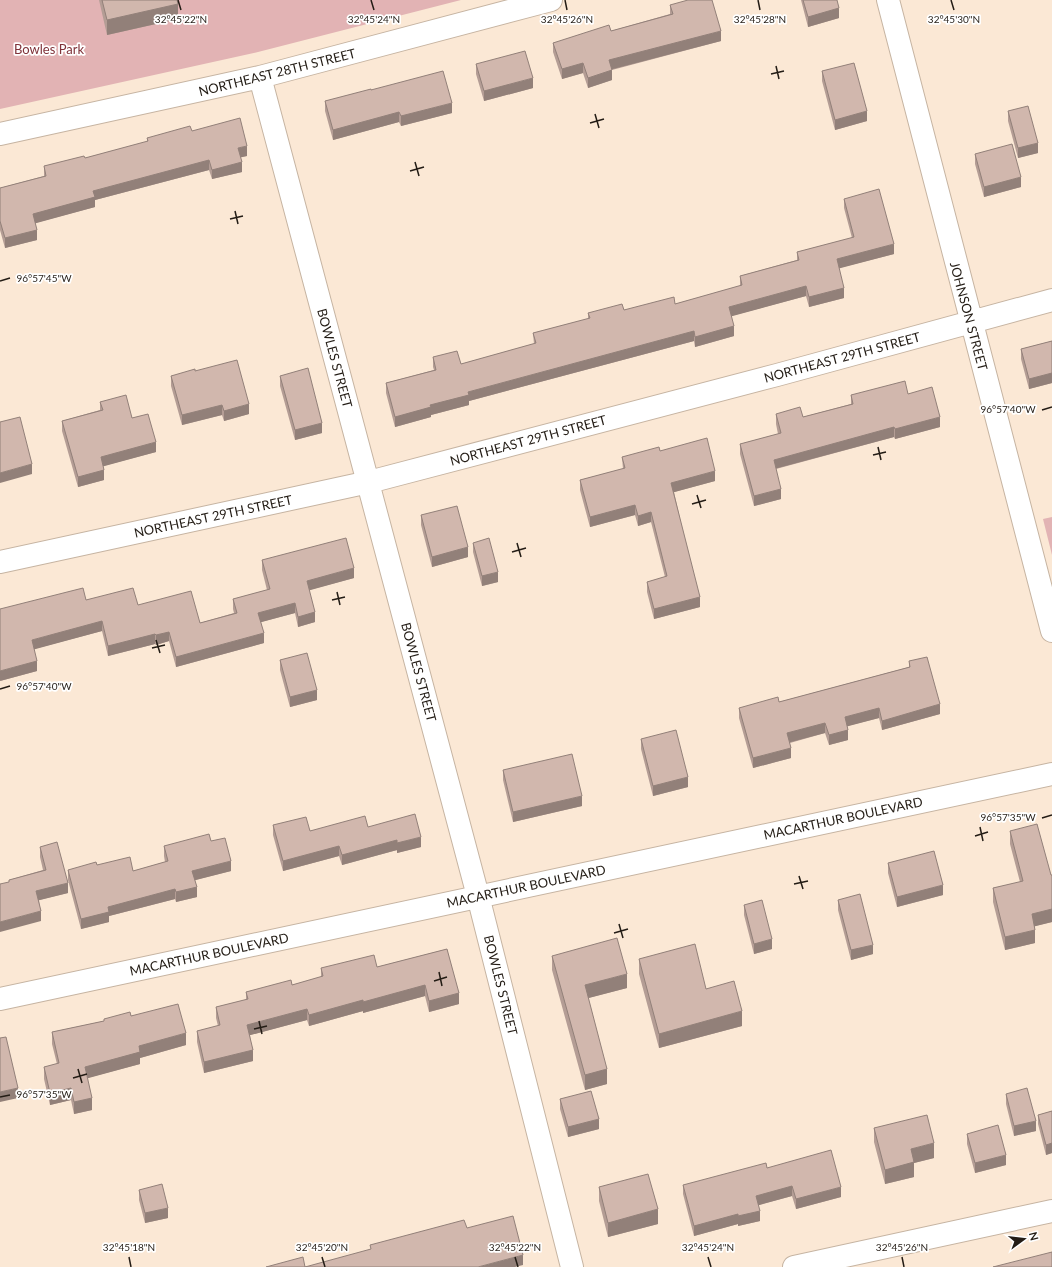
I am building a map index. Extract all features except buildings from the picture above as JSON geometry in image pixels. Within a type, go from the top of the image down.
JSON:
[{"type":"street","name":"NORTHEAST 28TH STREET","points":[[0,134],[260,78],[551,0]]},
{"type":"street","name":"JOHNSON STREET","points":[[888,0],[970,322],[1052,631]]},
{"type":"street","name":"BOWLES STREET","points":[[260,78],[369,482],[478,896],[572,1267]]},
{"type":"street","name":"NORTHEAST 29TH STREET","points":[[0,562],[369,482],[777,375],[1052,300]]},
{"type":"street","name":"MACARTHUR BOULEVARD","points":[[0,999],[1052,774]]},
{"type":"street","points":[[794,1267],[1052,1211]]},
{"type":"green space","name":"Bowles Park","points":[[0,0],[461,0],[258,52],[0,109]]},
{"type":"green space","points":[[1052,517],[1052,555],[1043,519]]}]
